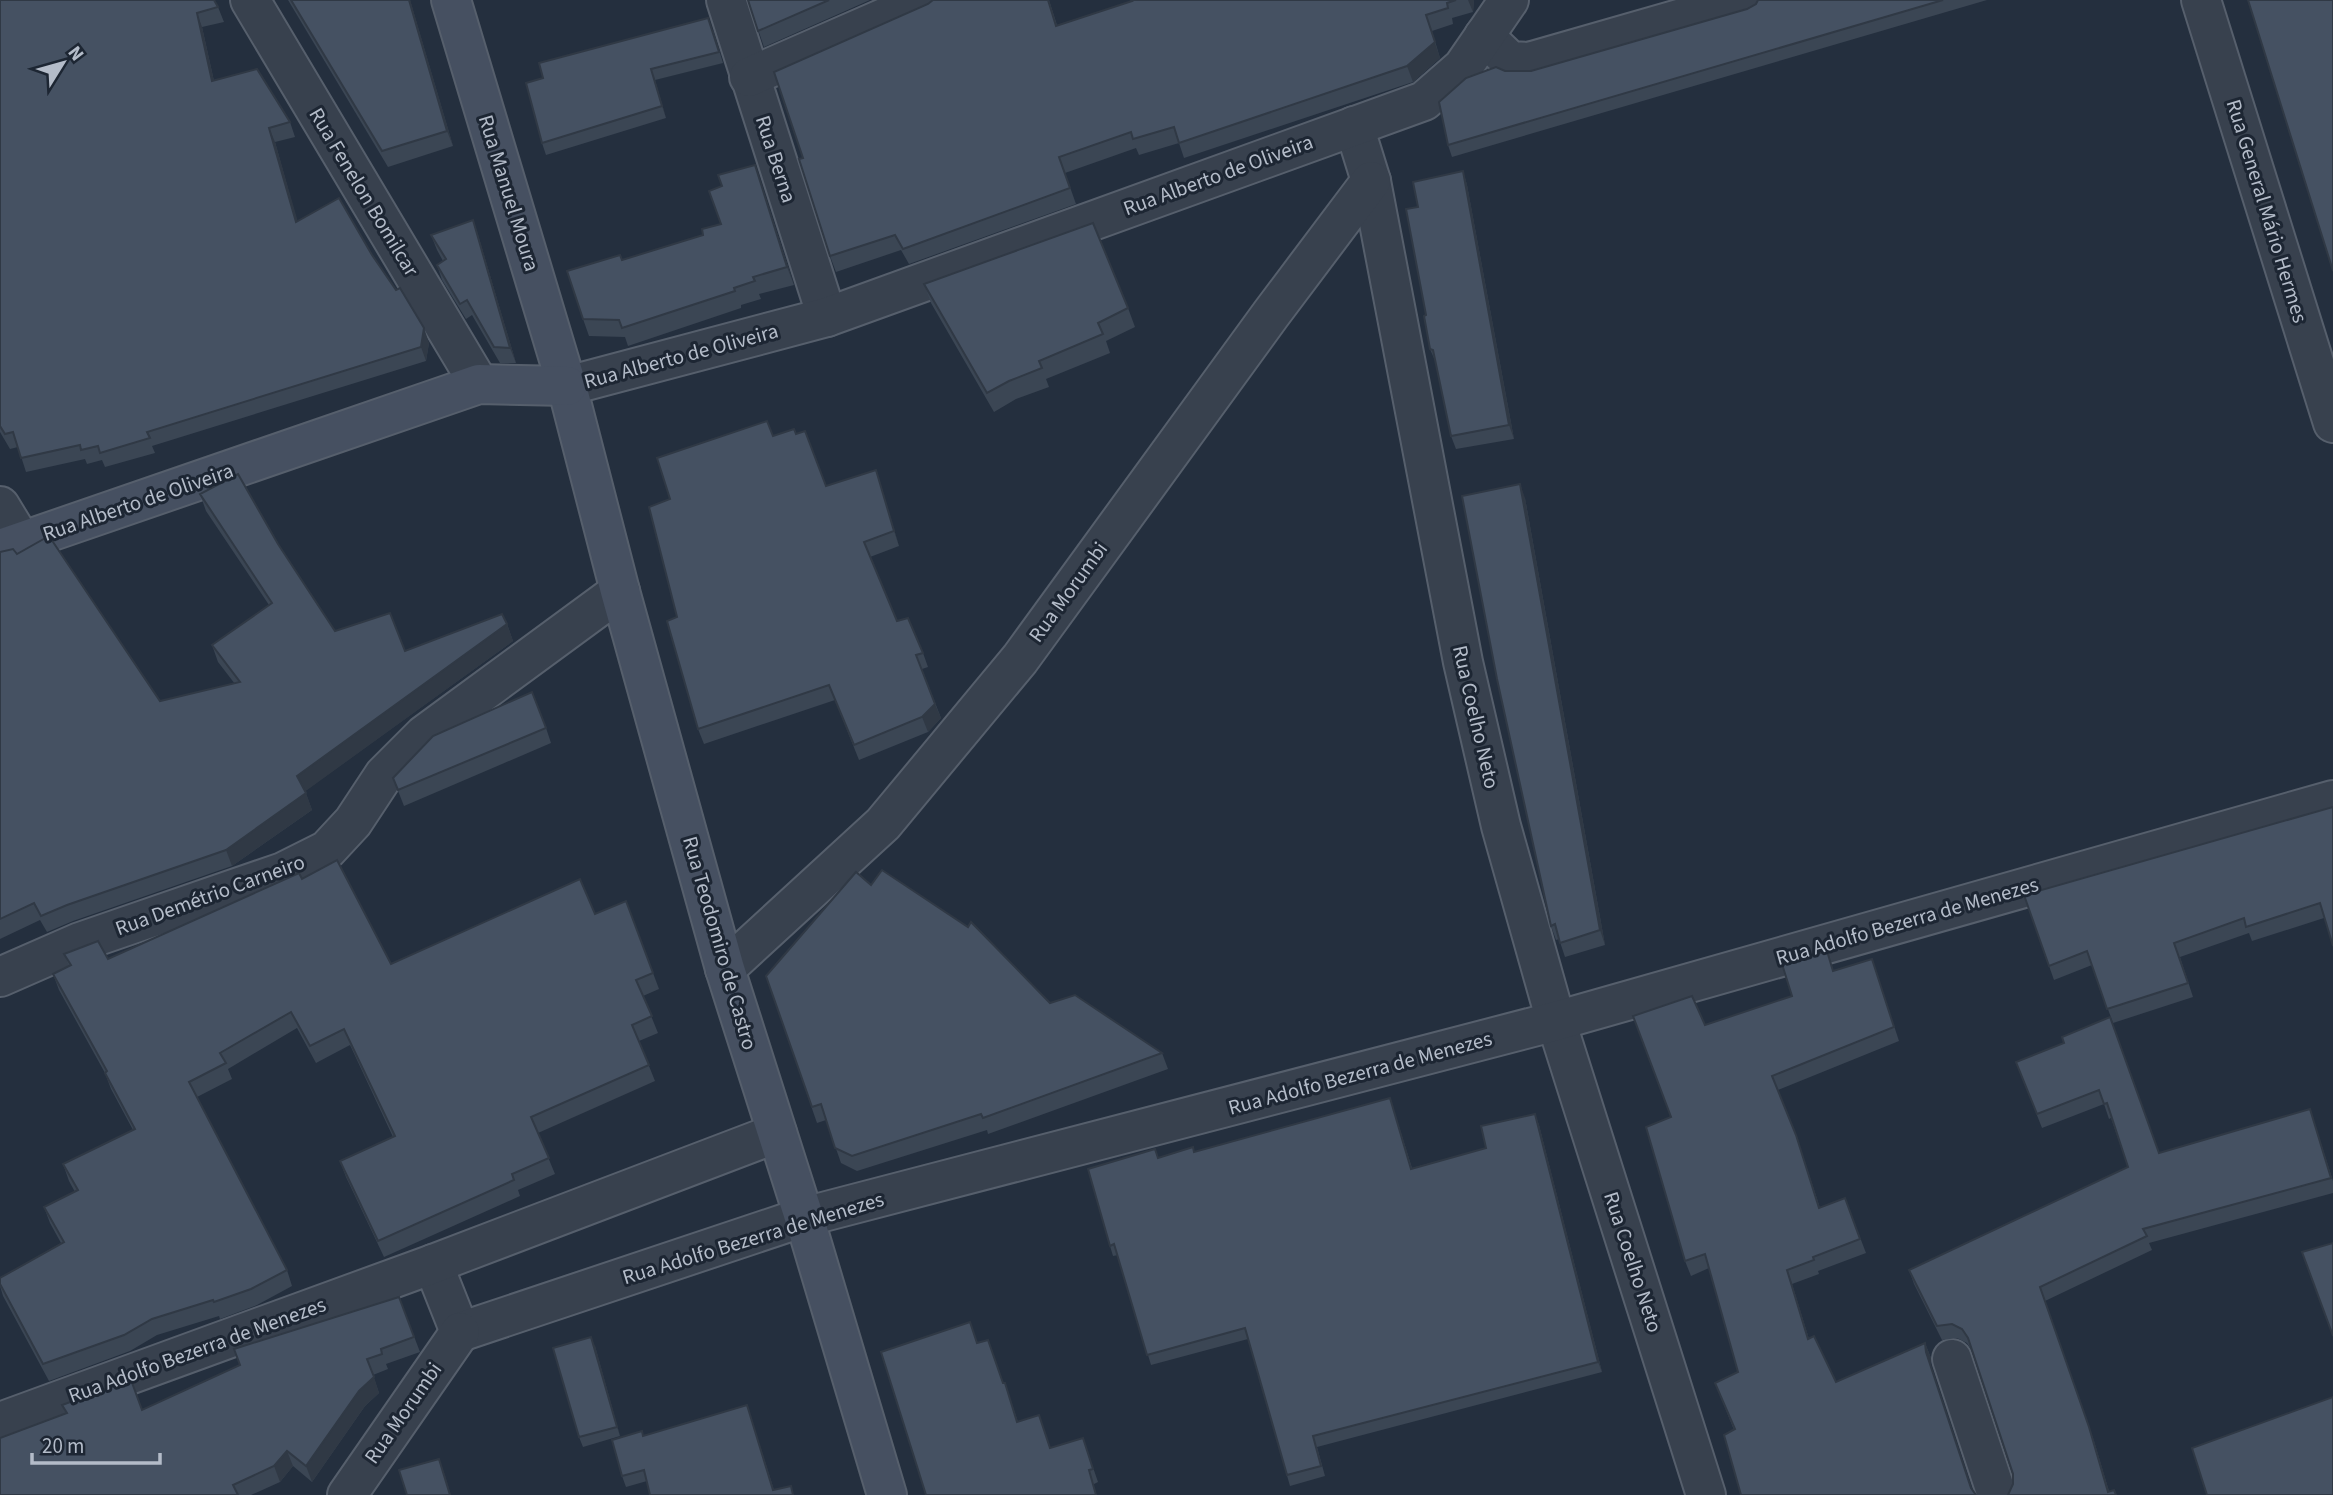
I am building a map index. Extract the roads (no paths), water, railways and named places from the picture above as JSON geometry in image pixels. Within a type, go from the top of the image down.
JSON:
[{"type":"street","name":"Rua Fenelon Bomilcar","points":[[250,0],[479,384]]},
{"type":"street","name":"Rua Manuel Moura","points":[[451,0],[568,386]]},
{"type":"street","name":"Rua Berna","points":[[726,0],[827,317]]},
{"type":"street","points":[[749,77],[925,0]]},
{"type":"street","points":[[1354,126],[1424,101],[1464,67],[1509,0]]},
{"type":"street","points":[[1484,36],[1510,61],[1529,62],[1745,0]]},
{"type":"street","name":"Rua General Mário Hermes","points":[[2201,0],[2333,423]]},
{"type":"street","name":"Rua Alberto de Oliveira","points":[[11,545],[479,384],[568,386],[827,317],[1354,126]]},
{"type":"street","name":"Rua Coelho Neto","points":[[1354,126],[1371,181],[1463,663],[1501,826],[1556,1021],[1706,1495]]},
{"type":"street","name":"Rua Morumbi","points":[[726,969],[883,824],[1020,659],[1371,181]]},
{"type":"street","name":"Rua Teodomiro de Castro","points":[[568,386],[620,591],[726,969],[887,1495]]},
{"type":"street","points":[[0,506],[11,545]]},
{"type":"street","name":"Rua Demétrio Carneiro","points":[[0,977],[80,942],[283,872],[327,850],[353,822],[384,775],[424,734],[620,591]]},
{"type":"street","name":"Rua Adolfo Bezerra de Menezes","points":[[460,1332],[804,1217],[1556,1021],[2333,800]]},
{"type":"street","name":"Rua Adolfo Bezerra de Menezes","points":[[0,1422],[433,1265],[777,1133]]},
{"type":"street","points":[[433,1265],[460,1332]]},
{"type":"street","name":"Rua Morumbi","points":[[347,1495],[460,1332]]},
{"type":"street","points":[[1952,1359],[1997,1495]]}]
